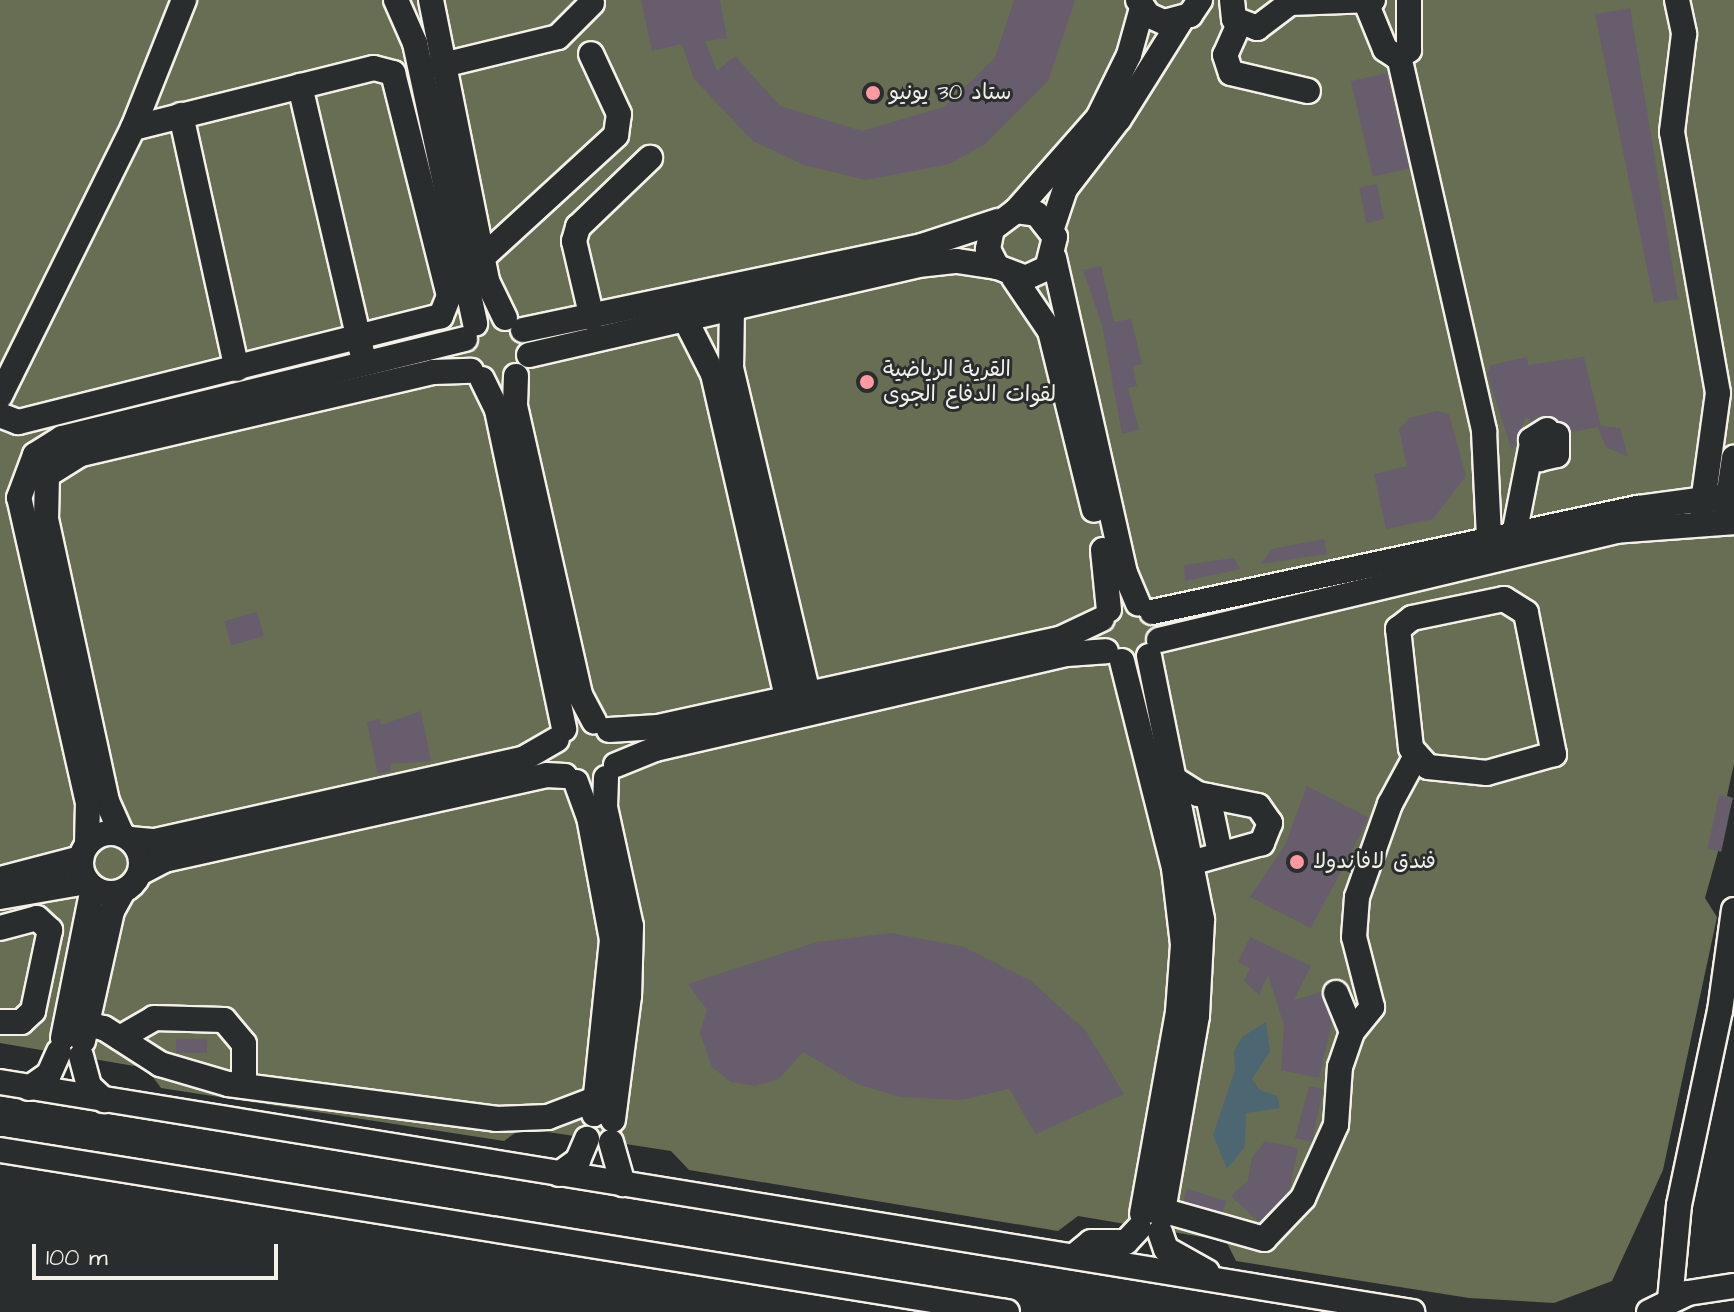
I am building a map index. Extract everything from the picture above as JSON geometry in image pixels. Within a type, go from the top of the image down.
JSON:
[{"type":"street","points":[[0,396],[133,128],[184,0]]},
{"type":"street","points":[[396,0],[415,43],[473,260],[514,324],[529,355]]},
{"type":"street","points":[[431,0],[439,66],[473,260],[470,332],[477,375],[497,410],[560,734],[555,759],[571,779],[589,817],[612,940],[603,1120],[623,1184]]},
{"type":"street","points":[[1184,865],[1154,648],[1145,608],[1125,573],[1054,258],[1052,228],[1065,189],[1119,119],[1181,20],[1200,0]]},
{"type":"street","points":[[1232,0],[1229,9],[1239,24],[1263,27],[1297,2],[1373,0]]},
{"type":"street","points":[[1365,0],[1385,49],[1399,56]]},
{"type":"street","points":[[1399,56],[1409,50],[1409,0]]},
{"type":"street","points":[[1677,0],[1684,34],[1672,132],[1718,393],[1716,515]]},
{"type":"street","points":[[439,66],[558,37],[592,3]]},
{"type":"street","points":[[1074,1256],[1091,1242],[1126,1242],[1152,1218],[1200,994],[1202,920],[1114,656],[1105,614],[1108,571],[1055,347],[1043,316],[988,249],[1007,216],[1098,118],[1129,55],[1140,4],[1164,22],[1181,20]]},
{"type":"street","points":[[1239,24],[1225,55],[1231,73],[1308,91]]},
{"type":"street","points":[[473,260],[618,131],[619,114],[591,54]]},
{"type":"street","points":[[1399,56],[1484,431],[1489,550]]},
{"type":"street","points":[[0,415],[18,422],[435,321],[445,310],[447,288],[393,73],[379,67],[133,128]]},
{"type":"street","points":[[300,86],[366,367]]},
{"type":"street","points":[[181,115],[237,369]]},
{"type":"street","points":[[592,318],[574,241],[578,227],[650,158]]},
{"type":"street","points":[[104,1100],[89,1086],[74,1038],[90,885],[84,851],[88,803],[22,513],[20,482],[47,445],[164,413],[366,367],[470,332],[514,324],[592,318],[922,246],[1007,216],[1037,214],[1052,228]]},
{"type":"street","points":[[559,1174],[578,1160],[603,1120],[631,926],[605,807],[618,746],[582,702],[515,406],[516,376],[529,355],[684,317],[931,263],[1037,275],[1054,258]]},
{"type":"street","points":[[732,307],[731,368],[800,705]]},
{"type":"street","points":[[684,317],[713,374],[800,705]]},
{"type":"street","points":[[29,1088],[49,1074],[74,1038],[112,911],[131,882],[141,858],[107,801],[46,519],[47,475],[81,454],[433,372],[516,376]]},
{"type":"street","points":[[156,388],[164,413]]},
{"type":"street","points":[[1540,454],[1560,450],[1552,432]]},
{"type":"street","points":[[1540,454],[1529,487],[1530,507],[1543,528]]},
{"type":"street","points":[[1514,535],[1540,454]]},
{"type":"street","points":[[0,897],[131,882],[164,860],[546,775],[571,779],[611,771],[655,749],[800,705],[1073,635],[1105,614],[1716,515],[1731,496],[1734,458]]},
{"type":"street","points":[[0,879],[84,851],[99,835],[155,841],[523,759],[560,734],[601,725],[658,727],[800,705],[1067,654],[1114,656],[1154,648],[1424,573],[1489,550],[1514,535],[1543,528],[1716,515]]},
{"type":"street","points":[[1424,573],[1432,614]]},
{"type":"street","points":[[1152,1218],[1260,1239],[1275,1234],[1303,1198],[1333,1136],[1340,1067],[1352,1032],[1373,1003],[1354,937],[1357,897],[1390,804],[1416,756],[1396,633],[1403,622],[1504,599],[1523,608],[1555,751],[1547,761],[1473,775],[1428,767],[1416,756]]},
{"type":"street","points":[[1174,779],[1208,796],[1249,803],[1269,817],[1269,835],[1262,843],[1184,865]]},
{"type":"street","points":[[1208,796],[1220,853]]},
{"type":"street","points":[[1734,910],[1720,1011],[1654,1308],[1734,1286]]},
{"type":"street","points":[[0,928],[37,918],[50,930],[33,1011],[21,1022],[0,1022]]},
{"type":"street","points":[[1720,1011],[1734,976]]},
{"type":"street","points":[[1336,993],[1352,1032]]},
{"type":"street","points":[[74,1038],[120,1038],[154,1018],[224,1020],[244,1044],[244,1086]]},
{"type":"street","points":[[120,1038],[160,1064],[244,1086],[496,1119],[548,1117],[603,1120]]},
{"type":"street","points":[[0,1082],[1412,1312]]},
{"type":"street","points":[[0,1150],[1007,1312]]},
{"type":"street","points":[[1152,1218],[1166,1249],[1201,1265],[1209,1278]]},
{"type":"green space","name":"القرية الرياضية لقوات الدفاع الجوى","points":[[0,0],[1734,0],[1734,764],[1727,796],[1733,798],[1705,898],[1717,917],[1663,1170],[1612,1281],[1554,1303],[1469,1298],[1236,1261],[1226,1241],[1078,1216],[1058,1231],[689,1170],[671,1151],[522,1128],[504,1141],[161,1088],[146,1068],[0,1043]]},
{"type":"water","points":[[1266,1022],[1270,1052],[1252,1079],[1260,1090],[1277,1096],[1280,1108],[1246,1113],[1245,1147],[1227,1169],[1213,1135],[1235,1070],[1234,1051],[1242,1037]]},
{"type":"building","points":[[641,0],[720,0],[727,38],[705,41],[717,71],[735,56],[780,106],[862,131],[944,107],[995,58],[1014,0],[1075,0],[1048,81],[984,145],[949,164],[866,180],[804,165],[753,141],[694,79],[682,44],[652,51]]},
{"type":"building","points":[[1630,8],[1678,299],[1654,303],[1595,14]]},
{"type":"building","points":[[1387,73],[1409,168],[1373,177],[1351,81]]},
{"type":"building","points":[[1377,184],[1384,219],[1366,223],[1359,187]]},
{"type":"building","points":[[1101,266],[1114,322],[1131,319],[1142,364],[1133,366],[1137,386],[1128,388],[1139,430],[1122,434],[1102,325],[1083,270]]},
{"type":"building","points":[[1527,357],[1528,365],[1584,357],[1601,426],[1620,428],[1628,457],[1606,447],[1598,427],[1571,432],[1547,415],[1532,421],[1526,417],[1512,451],[1487,373],[1491,365]]},
{"type":"building","points":[[1437,411],[1449,414],[1466,476],[1433,519],[1386,529],[1374,474],[1407,466],[1399,430],[1409,418]]},
{"type":"building","points":[[1324,539],[1327,554],[1260,564],[1272,549]]},
{"type":"building","points":[[1234,558],[1241,569],[1185,581],[1184,565]]},
{"type":"building","points":[[257,612],[264,636],[231,645],[224,621]]},
{"type":"building","points":[[421,711],[431,761],[390,764],[391,771],[378,774],[367,722],[380,719],[381,725]]},
{"type":"building","name":"فندق لافاندولا","points":[[1307,786],[1369,818],[1311,928],[1250,897],[1285,845]]},
{"type":"building","points":[[1719,795],[1733,798],[1721,852],[1708,849]]},
{"type":"building","points":[[891,933],[964,947],[1031,981],[1086,1031],[1124,1094],[1036,1134],[1009,1089],[962,1100],[900,1097],[857,1084],[803,1052],[779,1079],[755,1086],[731,1082],[712,1067],[700,1033],[707,1010],[688,984],[817,942]]},
{"type":"building","points":[[1250,937],[1311,966],[1294,1000],[1321,992],[1332,1022],[1319,1078],[1281,1070],[1284,1025],[1268,975],[1259,995],[1244,981],[1250,968],[1238,962]]},
{"type":"building","points":[[176,1039],[207,1039],[207,1053],[176,1053]]},
{"type":"building","points":[[1309,1086],[1323,1089],[1312,1142],[1295,1138]]},
{"type":"building","points":[[1265,1141],[1298,1148],[1289,1191],[1259,1222],[1231,1196],[1248,1180],[1252,1158]]},
{"type":"building","points":[[1187,1189],[1226,1201],[1222,1213],[1183,1201]]},
{"type":"place","name":"ستاد 30 يونيو","points":[[873,93]]},
{"type":"place","name":"القرية الرياضية لقوات الدفاع الجوى","points":[[867,382]]},
{"type":"place","name":"فندق لافاندولا","points":[[1297,862]]}]
